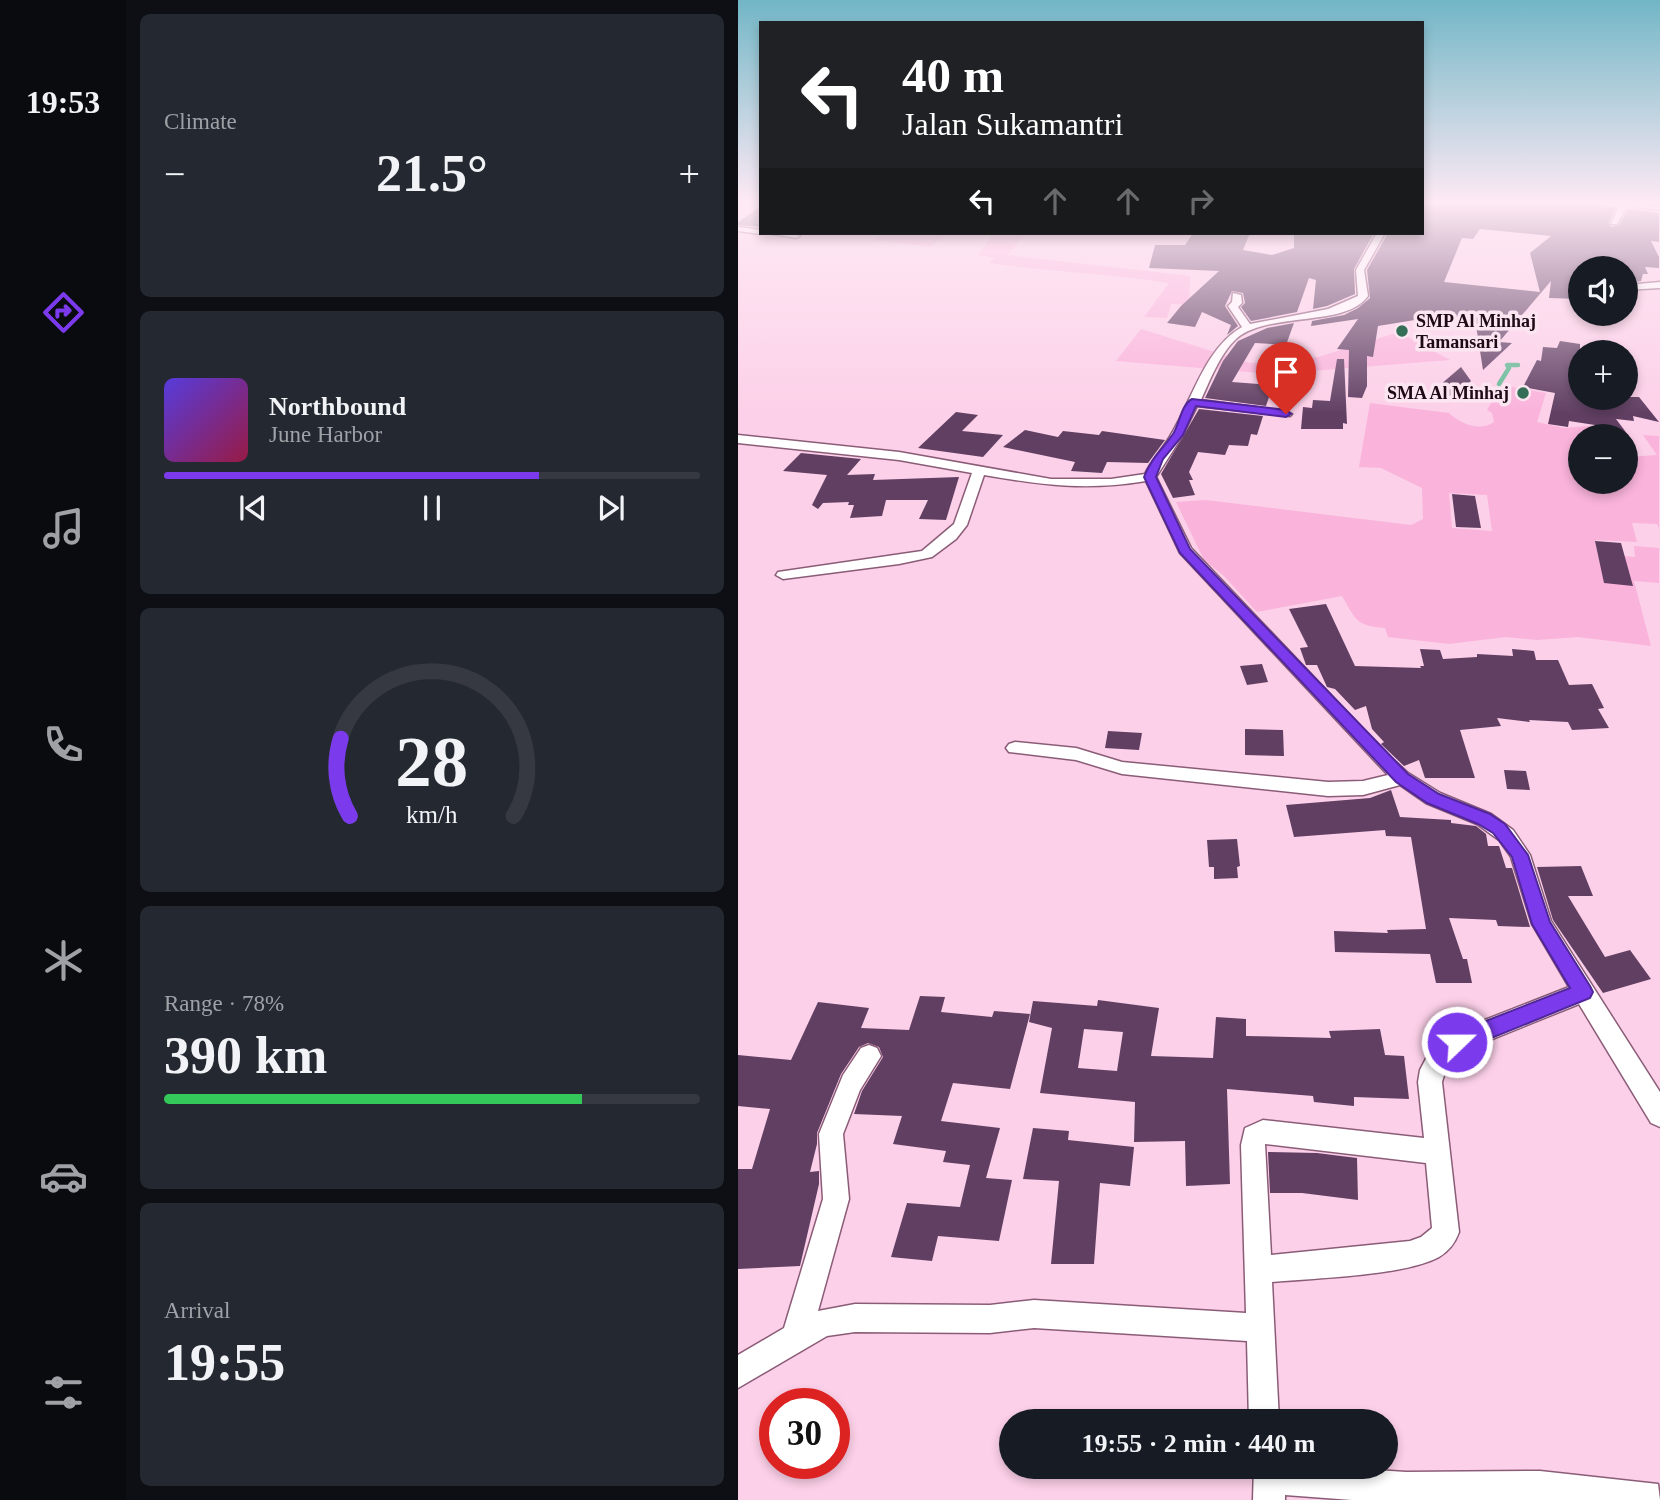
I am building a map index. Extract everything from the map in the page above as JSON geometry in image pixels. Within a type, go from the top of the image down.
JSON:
[{"type":"street","points":[[1360,274],[1363,296],[1355,303],[1308,317],[1247,327],[1238,331],[1220,353],[1192,402],[1178,435],[1157,458],[1150,477],[1184,550],[1402,778],[1433,798],[1484,819],[1506,835],[1520,855],[1542,924],[1660,1115]]},
{"type":"street","points":[[1638,287],[1660,285]]},
{"type":"street","points":[[1236,295],[1237,303],[1233,306],[1247,327]]},
{"type":"street","points":[[1192,402],[1286,414]]},
{"type":"street","points":[[738,439],[867,452],[1061,484],[1150,477]]},
{"type":"street","points":[[783,575],[899,561],[926,554],[951,536],[960,525],[979,471]]},
{"type":"street","points":[[1015,748],[1076,754],[1122,768],[1328,789],[1363,788],[1402,778]]},
{"type":"street","points":[[1258,1270],[1410,1254],[1428,1250],[1438,1242],[1446,1232],[1430,1082],[1432,1070],[1444,1052],[1457,1042],[1583,992]]},
{"type":"street","points":[[796,1336],[836,1199],[831,1133],[851,1083],[869,1056]]},
{"type":"street","points":[[1263,1409],[1252,1145],[1257,1134],[1263,1132],[1437,1152]]},
{"type":"street","points":[[738,1374],[756,1360],[824,1322],[855,1318],[990,1320],[1034,1314],[1259,1328]]},
{"type":"street","points":[[1269,1482],[1406,1488],[1540,1487],[1658,1500]]},
{"type":"shaded area","points":[[1090,274],[1190,276],[1189,305],[1171,304],[1167,318],[1144,317],[1169,283]]},
{"type":"shaded area","points":[[1141,329],[1250,363],[1318,357],[1399,332],[1450,360],[1273,374],[1116,361]]},
{"type":"shaded area","points":[[1500,387],[1546,393],[1537,422],[1568,428],[1568,494],[1638,494],[1638,456],[1657,455],[1643,435],[1659,436],[1659,528],[1657,524],[1632,523],[1637,542],[1596,540],[1598,554],[1635,557],[1634,546],[1659,548],[1659,583],[1634,581],[1651,646],[1578,637],[1537,640],[1506,637],[1449,644],[1388,637],[1385,628],[1368,626],[1358,620],[1342,596],[1257,612],[1224,576],[1204,560],[1176,502],[1206,500],[1411,525],[1423,519],[1422,488],[1381,468],[1359,467],[1370,403],[1449,413],[1465,423],[1477,426],[1494,422],[1492,413],[1487,410]],"holes":[[[1449,493],[1487,495],[1492,531],[1452,528]]]},
{"type":"building","points":[[1216,274],[1354,274],[1355,294],[1313,309],[1316,280],[1309,278],[1297,312],[1251,321],[1241,307],[1245,303],[1243,293],[1232,291],[1225,306],[1238,326],[1227,335],[1231,325],[1202,312],[1195,327],[1167,323]]},
{"type":"building","points":[[1367,274],[1447,274],[1444,282],[1540,292],[1535,274],[1568,274],[1568,299],[1549,298],[1551,281],[1499,342],[1512,343],[1483,370],[1475,319],[1425,315],[1427,318],[1378,326],[1373,357],[1367,356],[1367,386],[1362,398],[1348,397],[1349,350],[1337,349],[1358,319],[1311,326],[1312,321],[1344,315],[1370,298]]},
{"type":"building","points":[[1294,323],[1286,345],[1255,343],[1232,382],[1273,385],[1266,406],[1205,398],[1223,361],[1238,341],[1267,328]]},
{"type":"building","points":[[1560,341],[1568,342],[1568,410],[1638,410],[1639,397],[1659,422],[1633,416],[1634,421],[1616,419],[1620,424],[1569,421],[1568,427],[1548,424],[1555,393],[1523,387],[1537,360],[1541,361],[1543,347],[1557,348]]},
{"type":"building","points":[[1337,359],[1344,359],[1347,424],[1343,423],[1343,429],[1301,429],[1303,407],[1312,408],[1313,400],[1330,401]]},
{"type":"building","points":[[1461,367],[1471,381],[1450,401],[1426,397]]},
{"type":"building","points":[[1199,409],[1263,416],[1257,435],[1251,434],[1248,446],[1229,445],[1225,455],[1198,452],[1189,472],[1195,495],[1173,498],[1161,474]]},
{"type":"building","points":[[956,412],[978,415],[962,431],[1003,435],[983,457],[918,448]]},
{"type":"building","points":[[1025,430],[1058,437],[1063,431],[1099,435],[1102,431],[1165,440],[1148,463],[1107,462],[1102,473],[1071,471],[1075,462],[1003,447]]},
{"type":"building","points":[[801,453],[861,459],[847,475],[875,474],[873,480],[959,477],[946,520],[919,519],[928,500],[886,500],[882,516],[850,518],[854,505],[848,505],[849,502],[823,503],[818,509],[812,505],[827,475],[783,471]]},
{"type":"building","points":[[1452,494],[1475,496],[1481,528],[1456,527]]},
{"type":"building","points":[[1595,541],[1621,543],[1633,586],[1604,583]]},
{"type":"building","points":[[1326,604],[1355,666],[1421,668],[1420,666],[1424,666],[1420,649],[1440,650],[1443,659],[1477,657],[1477,654],[1513,656],[1512,649],[1534,651],[1536,660],[1558,660],[1569,685],[1592,684],[1604,708],[1598,709],[1609,728],[1572,730],[1568,722],[1529,720],[1530,722],[1497,718],[1501,726],[1460,730],[1475,778],[1425,778],[1419,760],[1404,766],[1381,744],[1384,742],[1372,729],[1366,706],[1355,710],[1335,689],[1327,687],[1317,665],[1306,665],[1300,648],[1308,647],[1289,609]]},
{"type":"building","points":[[1262,664],[1268,682],[1247,685],[1240,666]]},
{"type":"building","points":[[1245,729],[1283,730],[1284,756],[1245,755]]},
{"type":"building","points":[[1108,731],[1142,733],[1139,750],[1105,748]]},
{"type":"building","points":[[1504,770],[1526,771],[1530,790],[1507,789]]},
{"type":"building","points":[[1391,790],[1400,817],[1451,820],[1451,823],[1476,826],[1486,834],[1488,846],[1499,846],[1506,868],[1512,868],[1530,927],[1498,926],[1496,920],[1449,918],[1463,959],[1467,959],[1472,983],[1436,983],[1430,954],[1335,952],[1334,931],[1388,933],[1387,930],[1426,929],[1411,837],[1386,836],[1385,830],[1294,837],[1286,805],[1370,798]]},
{"type":"building","points":[[1237,839],[1240,866],[1237,867],[1238,878],[1214,879],[1214,867],[1209,867],[1207,840]]},
{"type":"building","points":[[1581,866],[1593,896],[1568,896],[1605,957],[1630,950],[1651,979],[1603,993],[1553,920],[1537,867]]},
{"type":"building","points":[[920,996],[945,997],[941,1012],[992,1017],[994,1011],[1030,1014],[1010,1089],[953,1083],[941,1121],[1000,1128],[986,1178],[1012,1180],[999,1241],[938,1236],[932,1261],[891,1257],[907,1203],[960,1207],[970,1165],[943,1162],[946,1151],[893,1144],[902,1116],[854,1114],[862,1091],[883,1057],[879,1047],[868,1043],[859,1047],[841,1074],[817,1133],[810,1172],[819,1171],[819,1184],[800,1266],[738,1269],[738,1169],[752,1169],[770,1109],[738,1106],[738,1055],[791,1060],[818,1002],[869,1008],[861,1028],[909,1030]]},
{"type":"building","points":[[1098,1000],[1159,1008],[1151,1056],[1213,1058],[1216,1017],[1246,1019],[1246,1036],[1331,1038],[1329,1031],[1380,1029],[1385,1055],[1404,1056],[1409,1099],[1354,1097],[1354,1106],[1314,1102],[1313,1096],[1227,1089],[1230,1184],[1186,1186],[1185,1141],[1134,1142],[1135,1102],[1040,1093],[1052,1028],[1029,1022],[1033,1001],[1097,1006]],"holes":[[[1084,1029],[1123,1032],[1117,1071],[1078,1068]]]},
{"type":"building","points":[[1033,1128],[1069,1131],[1068,1140],[1134,1147],[1130,1186],[1100,1183],[1094,1264],[1051,1264],[1059,1181],[1023,1179]]},
{"type":"building","points":[[1268,1152],[1317,1153],[1357,1158],[1358,1200],[1302,1193],[1270,1193]]},
{"type":"waterway","points":[[1499,384],[1509,368],[1507,365],[1518,365]]},
{"type":"place","name":"SMP Al Minhaj Tamansari","points":[[1402,331]]},
{"type":"place","name":"SMA Al Minhaj","points":[[1523,393]]},
{"type":"route","points":[[1286,414],[1192,402],[1178,435],[1157,458],[1150,477],[1184,550],[1381,758],[1402,778],[1433,798],[1499,828],[1520,855],[1542,924],[1583,992],[1457,1042]]}]
